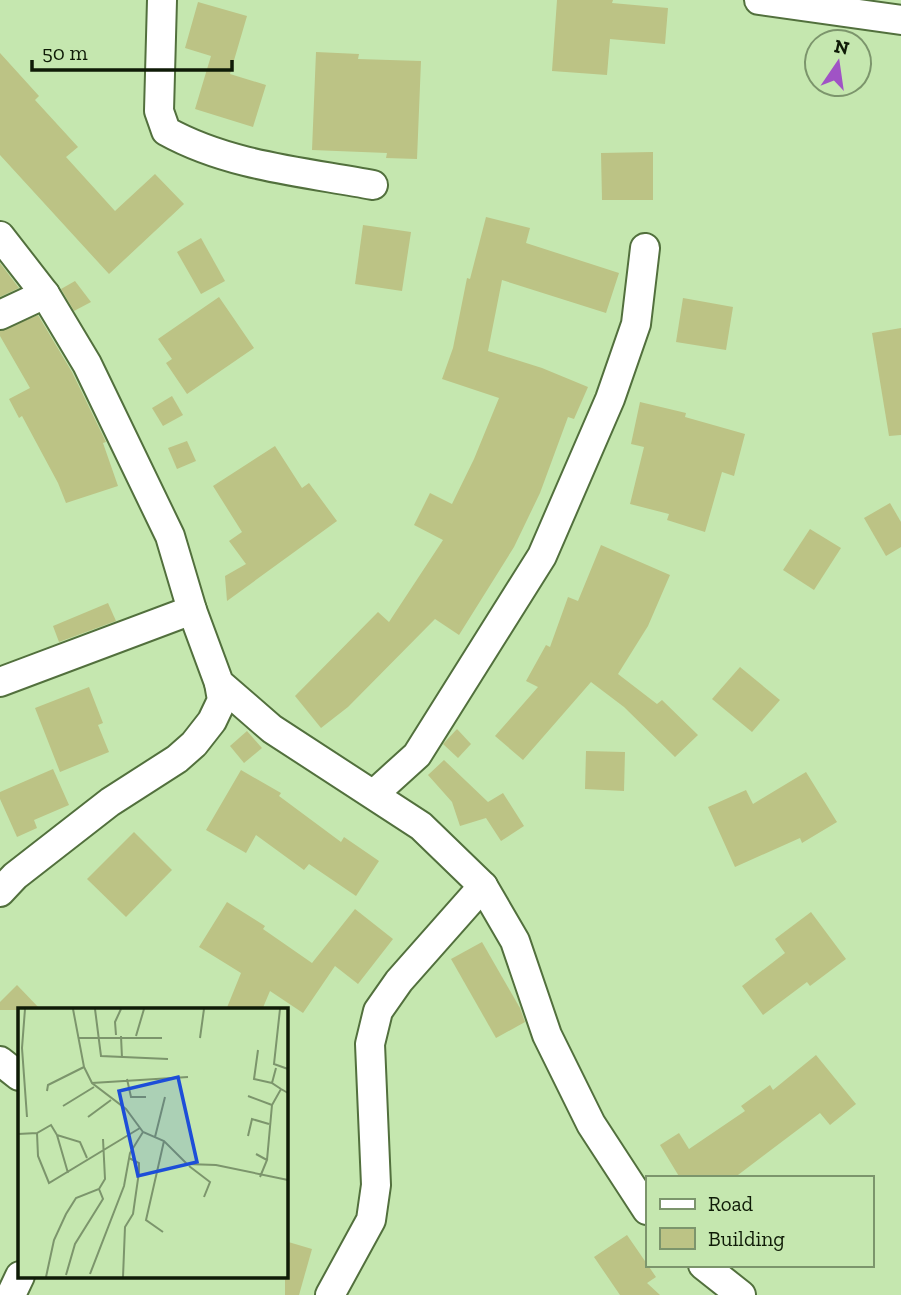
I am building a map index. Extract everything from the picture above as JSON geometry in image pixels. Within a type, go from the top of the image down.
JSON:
[{"type":"street","points":[[162,0],[159,111],[166,131],[184,142],[218,154],[373,185]]},
{"type":"street","points":[[759,0],[901,20]]},
{"type":"street","points":[[0,236],[45,294],[88,363],[170,536],[192,610],[219,683],[222,700],[212,721],[194,744],[110,802],[15,876],[0,892]]},
{"type":"street","points":[[374,794],[417,755],[542,556],[610,399],[636,324],[645,248]]},
{"type":"street","points":[[0,315],[45,294]]},
{"type":"street","points":[[0,682],[192,610]]},
{"type":"street","points":[[219,683],[272,729],[421,826],[483,886],[515,941],[547,1035],[591,1124],[646,1208]]},
{"type":"street","points":[[330,1295],[371,1220],[376,1185],[370,1044],[378,1011],[399,981],[483,886]]},
{"type":"street","points":[[0,1061],[18,1075]]},
{"type":"street","points":[[706,1267],[741,1295]]},
{"type":"street","points":[[11,1295],[19,1278]]},
{"type":"building","points":[[557,0],[613,0],[612,3],[668,8],[665,44],[610,39],[607,75],[552,71]]},
{"type":"building","points":[[198,2],[247,16],[230,74],[266,85],[253,127],[195,109],[211,56],[185,48]]},
{"type":"building","points":[[316,52],[359,54],[358,59],[421,61],[417,159],[386,158],[387,153],[312,150]]},
{"type":"building","points":[[0,53],[39,96],[35,100],[78,147],[66,157],[115,211],[155,174],[184,204],[109,274],[0,155]]},
{"type":"building","points":[[653,152],[653,200],[602,200],[601,153]]},
{"type":"building","points":[[486,217],[530,228],[526,243],[619,273],[606,313],[502,280],[488,351],[542,368],[588,387],[574,419],[568,417],[540,493],[514,547],[459,635],[435,619],[348,707],[321,728],[295,696],[378,612],[389,622],[443,540],[414,525],[430,493],[452,504],[499,398],[442,379],[453,348],[467,278],[470,279]]},
{"type":"building","points":[[363,225],[411,232],[402,291],[355,284]]},
{"type":"building","points":[[201,238],[225,281],[201,294],[177,252]]},
{"type":"building","points":[[0,263],[19,288],[0,297]]},
{"type":"building","points":[[75,281],[91,302],[74,311],[61,289]]},
{"type":"building","points":[[219,297],[254,348],[187,394],[166,363],[172,359],[158,339]]},
{"type":"building","points":[[683,298],[733,307],[726,350],[676,342]]},
{"type":"building","points":[[38,315],[72,372],[106,442],[103,443],[118,486],[66,503],[22,416],[19,418],[9,399],[30,388],[0,336],[0,331]]},
{"type":"building","points":[[901,328],[901,435],[889,436],[872,333]]},
{"type":"building","points":[[172,396],[183,415],[163,426],[152,408]]},
{"type":"building","points":[[640,402],[686,413],[685,417],[745,434],[734,476],[722,472],[705,532],[667,520],[669,514],[630,504],[644,447],[631,444]]},
{"type":"building","points":[[187,441],[196,461],[177,469],[168,448]]},
{"type":"building","points":[[275,446],[302,488],[309,483],[337,521],[227,601],[225,576],[246,564],[229,541],[242,532],[213,486]]},
{"type":"building","points":[[890,503],[901,522],[901,547],[886,556],[864,518]]},
{"type":"building","points":[[810,529],[841,548],[814,590],[783,570]]},
{"type":"building","points":[[601,545],[670,575],[648,626],[618,674],[657,704],[662,700],[698,735],[675,757],[624,707],[591,682],[523,760],[495,736],[538,687],[526,681],[546,645],[550,647],[568,597],[578,601]]},
{"type":"building","points":[[108,603],[116,621],[59,642],[53,626]]},
{"type":"building","points":[[740,667],[780,700],[752,732],[712,699]]},
{"type":"building","points":[[89,687],[103,723],[98,725],[109,752],[60,772],[35,708]]},
{"type":"building","points":[[457,729],[471,744],[458,758],[443,744]]},
{"type":"building","points":[[247,731],[262,748],[244,763],[230,746]]},
{"type":"building","points":[[586,751],[625,752],[624,791],[585,789]]},
{"type":"building","points":[[444,760],[488,802],[503,793],[524,826],[501,841],[486,818],[460,826],[452,802],[428,775]]},
{"type":"building","points":[[53,769],[69,805],[34,820],[37,828],[17,837],[0,799],[0,792]]},
{"type":"building","points":[[241,770],[281,793],[279,796],[341,842],[344,837],[379,861],[356,896],[309,864],[304,870],[256,835],[246,853],[206,830]]},
{"type":"building","points":[[806,772],[837,822],[802,843],[800,838],[735,867],[708,807],[746,790],[753,804]]},
{"type":"building","points":[[134,832],[172,870],[126,917],[87,879]]},
{"type":"building","points":[[227,902],[265,926],[263,929],[312,963],[355,909],[393,939],[358,984],[335,966],[303,1013],[270,991],[263,1008],[227,1008],[241,973],[199,947]]},
{"type":"building","points":[[811,912],[846,959],[810,986],[807,982],[763,1015],[742,986],[785,953],[775,939]]},
{"type":"building","points":[[482,942],[520,1008],[525,1022],[496,1038],[451,959]]},
{"type":"building","points":[[17,985],[39,1008],[0,1010],[0,1002]]},
{"type":"building","points":[[816,1055],[856,1104],[830,1125],[820,1113],[737,1176],[679,1176],[660,1145],[679,1133],[689,1149],[745,1111],[741,1106],[770,1085],[773,1090]]},
{"type":"building","points":[[627,1235],[646,1263],[646,1267],[649,1267],[656,1277],[647,1283],[660,1295],[620,1295],[594,1257]]},
{"type":"building","points":[[287,1242],[312,1249],[299,1295],[285,1295]]}]
